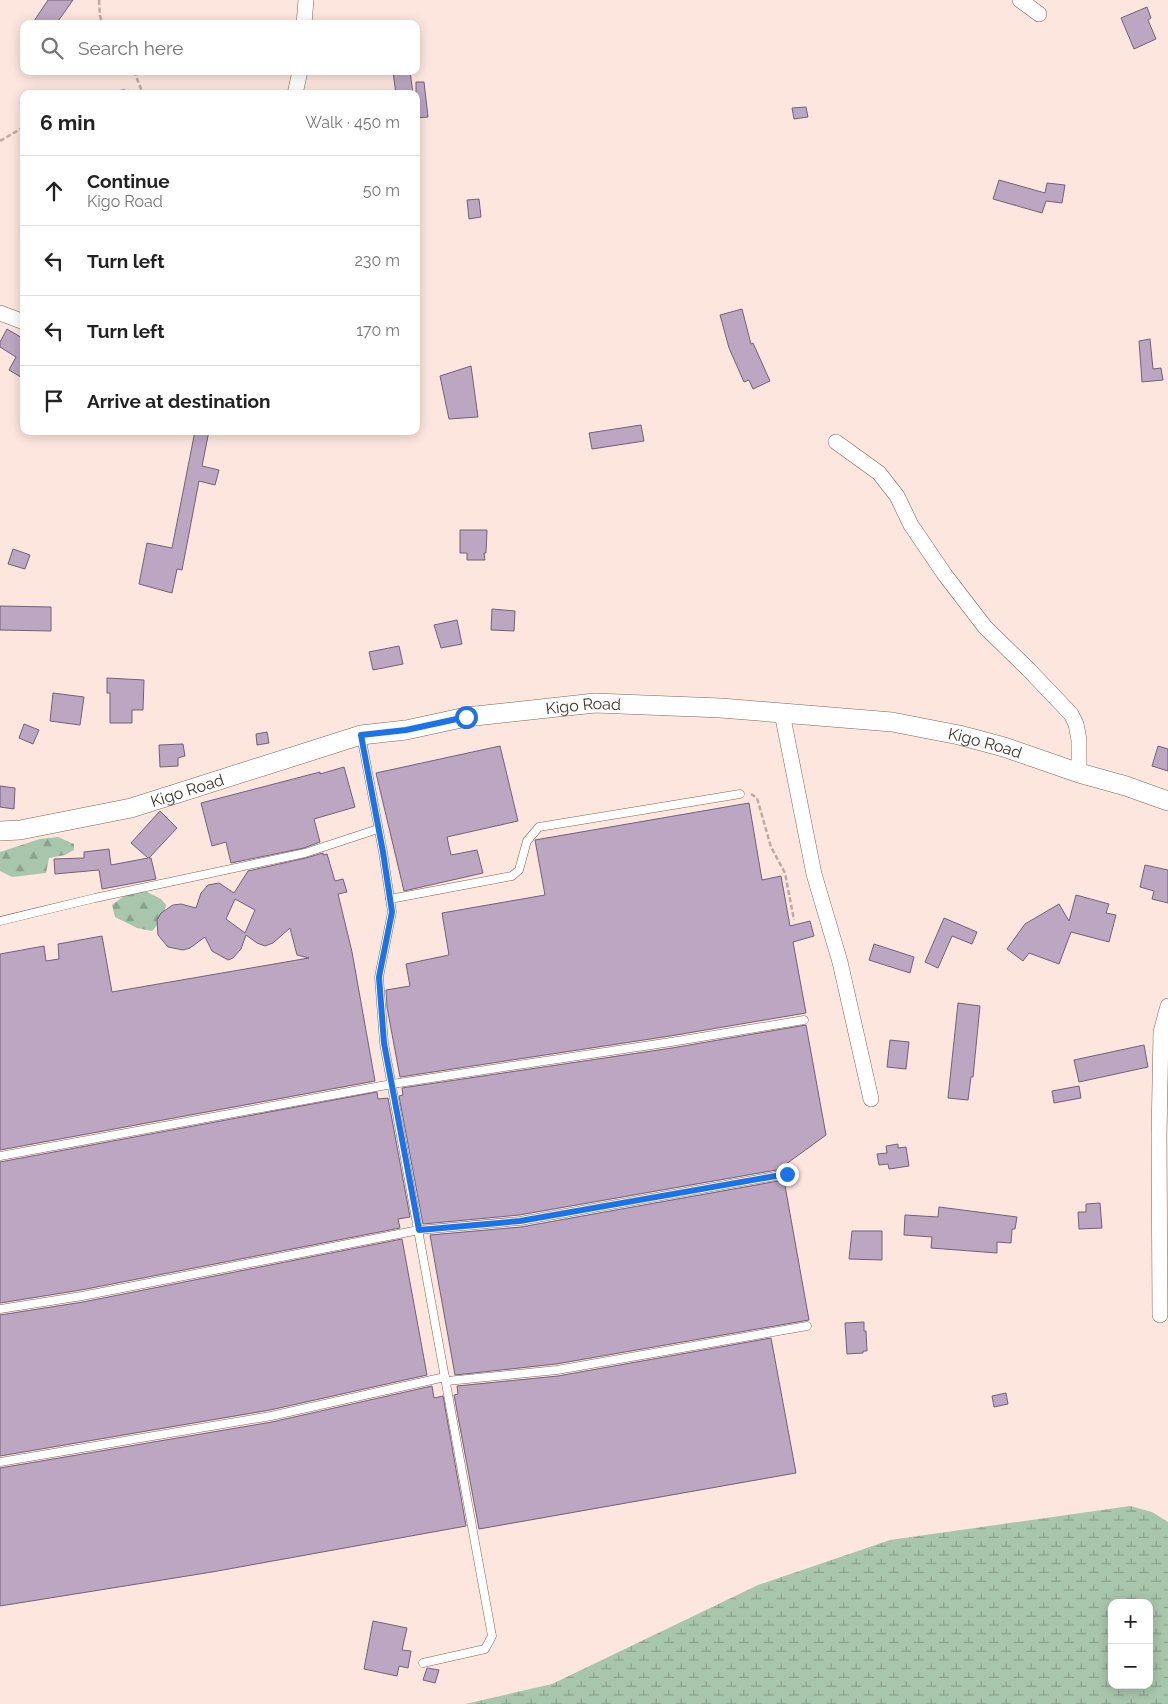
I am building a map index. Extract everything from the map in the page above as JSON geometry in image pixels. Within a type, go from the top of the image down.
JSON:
[{"type":"street","points":[[304,20],[306,0]]},
{"type":"street","points":[[1020,0],[1039,14]]},
{"type":"street","points":[[296,90],[299,75]]},
{"type":"street","points":[[0,313],[20,320]]},
{"type":"street","points":[[836,442],[879,473],[897,496],[911,525],[945,575],[980,620],[1070,714],[1076,724],[1079,740],[1078,773]]},
{"type":"street","name":"Kigo Road","points":[[0,832],[20,830],[131,808],[361,735],[406,730],[466,717],[595,703],[722,708],[892,722],[959,735],[1004,747],[1078,773],[1126,786],[1168,802]]},
{"type":"street","points":[[782,713],[814,874],[840,962],[871,1099]]},
{"type":"street","points":[[1160,1315],[1161,1032],[1168,1006]]},
{"type":"lane","points":[[361,735],[392,912],[379,977],[384,1043],[492,1636],[485,1649],[423,1663]]},
{"type":"lane","points":[[390,899],[512,876],[519,870],[527,840],[539,827],[740,794]]},
{"type":"lane","points":[[0,921],[95,898],[305,853],[378,829]]},
{"type":"lane","points":[[0,1156],[392,1084],[804,1020]]},
{"type":"lane","points":[[0,1309],[82,1296],[419,1230],[520,1221],[787,1174]]},
{"type":"lane","points":[[0,1462],[271,1416],[446,1379],[557,1370],[807,1326]]},
{"type":"path","points":[[99,0],[102,20]]},
{"type":"path","points":[[136,75],[141,90]]},
{"type":"path","points":[[0,141],[20,129]]},
{"type":"path","points":[[740,794],[751,794],[757,798],[771,847],[785,873],[794,920]]},
{"type":"green space","points":[[58,837],[74,844],[74,850],[65,855],[49,858],[46,873],[12,877],[0,871],[0,852],[40,839]]},
{"type":"green space","points":[[145,891],[161,899],[166,905],[163,919],[152,931],[137,928],[115,917],[112,905],[124,896]]},
{"type":"green space","points":[[1130,1506],[1152,1512],[1168,1522],[1168,1704],[465,1704],[552,1684],[758,1585],[890,1540]]},
{"type":"building","points":[[48,0],[73,0],[59,20],[35,20]]},
{"type":"building","points":[[1147,7],[1151,18],[1148,20],[1156,39],[1134,49],[1121,18]]},
{"type":"building","points":[[393,75],[411,75],[412,90],[395,90]]},
{"type":"building","points":[[416,82],[424,82],[428,117],[420,118],[420,90],[416,90]]},
{"type":"building","points":[[806,107],[808,117],[794,119],[792,108]]},
{"type":"building","points":[[999,180],[1045,193],[1047,183],[1065,185],[1062,203],[1046,201],[1042,213],[993,199]]},
{"type":"building","points":[[479,199],[481,217],[469,219],[467,200]]},
{"type":"building","points":[[742,309],[751,344],[753,343],[770,381],[753,389],[749,380],[744,382],[729,348],[720,315]]},
{"type":"building","points":[[7,329],[20,337],[20,377],[9,370],[16,357],[0,347],[0,342]]},
{"type":"building","points":[[1150,339],[1153,369],[1161,368],[1163,380],[1142,382],[1139,341]]},
{"type":"building","points":[[471,366],[478,417],[449,419],[440,376]]},
{"type":"building","points":[[641,425],[644,441],[592,449],[589,433]]},
{"type":"building","points":[[194,435],[208,435],[202,466],[219,470],[215,485],[199,481],[182,570],[177,569],[172,593],[139,584],[147,543],[172,548]]},
{"type":"building","points":[[460,530],[487,530],[485,560],[467,560],[467,553],[460,553]]},
{"type":"building","points":[[13,549],[30,555],[25,569],[8,564]]},
{"type":"building","points":[[0,606],[51,607],[51,631],[0,630]]},
{"type":"building","points":[[492,609],[515,611],[514,631],[491,630]]},
{"type":"building","points":[[457,620],[462,644],[441,648],[434,625]]},
{"type":"building","points":[[399,646],[403,664],[373,670],[369,652]]},
{"type":"building","points":[[107,678],[144,680],[143,710],[132,710],[132,723],[110,723],[110,693],[107,693]]},
{"type":"building","points":[[53,693],[84,697],[80,725],[50,721]]},
{"type":"building","points":[[24,724],[39,730],[33,744],[19,738]]},
{"type":"building","points":[[267,732],[269,743],[257,745],[256,734]]},
{"type":"building","points":[[183,744],[185,756],[178,758],[178,766],[160,767],[159,745]]},
{"type":"building","points":[[500,746],[518,821],[447,837],[451,855],[477,850],[483,873],[404,891],[376,773]]},
{"type":"building","points":[[1158,746],[1168,749],[1168,771],[1152,766]]},
{"type":"building","points":[[344,767],[355,807],[314,819],[320,842],[304,848],[231,863],[226,842],[212,846],[201,803]]},
{"type":"building","points":[[0,786],[15,788],[14,809],[0,807]]},
{"type":"building","points":[[749,803],[762,880],[781,876],[790,926],[810,921],[814,936],[793,942],[806,1013],[670,1036],[400,1077],[387,1007],[386,990],[410,986],[406,964],[449,955],[442,913],[545,895],[535,840]]},
{"type":"building","points":[[160,811],[177,828],[149,858],[151,858],[156,879],[102,889],[99,870],[55,874],[54,859],[84,858],[84,852],[109,849],[111,865],[148,858],[131,843]]},
{"type":"building","points":[[323,853],[323,855],[327,854],[335,881],[343,879],[347,892],[338,894],[352,952],[375,1081],[0,1150],[0,954],[44,946],[46,961],[59,959],[58,944],[102,936],[112,992],[309,958],[297,955],[290,928],[273,943],[265,946],[246,935],[241,949],[233,958],[228,960],[212,951],[205,937],[190,948],[183,950],[168,947],[158,935],[157,920],[161,913],[173,905],[181,904],[196,908],[201,893],[208,885],[219,883],[234,893],[248,871]],"holes":[[[235,899],[255,910],[245,933],[226,919]]]},
{"type":"building","points":[[1145,865],[1168,870],[1168,903],[1152,899],[1154,891],[1140,887]]},
{"type":"building","points":[[1076,895],[1109,904],[1106,913],[1116,915],[1109,942],[1071,932],[1059,964],[1029,953],[1023,961],[1007,949],[1025,924],[1059,904],[1069,921]]},
{"type":"building","points":[[944,918],[977,932],[972,944],[952,936],[938,968],[925,962]]},
{"type":"building","points":[[874,944],[914,957],[910,973],[869,960]]},
{"type":"building","points":[[958,1003],[980,1006],[973,1077],[971,1077],[968,1100],[948,1098]]},
{"type":"building","points":[[806,1025],[826,1135],[782,1167],[782,1169],[519,1215],[423,1224],[399,1096],[403,1095],[402,1088],[672,1048]]},
{"type":"building","points":[[890,1040],[909,1042],[906,1069],[887,1067]]},
{"type":"building","points":[[1144,1045],[1148,1067],[1079,1082],[1074,1060]]},
{"type":"building","points":[[1079,1086],[1081,1098],[1054,1103],[1052,1091]]},
{"type":"building","points":[[377,1092],[378,1099],[388,1098],[410,1217],[398,1219],[400,1228],[81,1290],[0,1303],[0,1162]]},
{"type":"building","points":[[898,1144],[898,1148],[906,1147],[909,1166],[889,1169],[888,1164],[879,1165],[877,1154],[887,1153],[886,1146]]},
{"type":"building","points":[[784,1180],[809,1320],[556,1364],[455,1375],[430,1235],[521,1227]]},
{"type":"building","points":[[1100,1203],[1102,1228],[1079,1229],[1078,1212],[1086,1212],[1086,1204]]},
{"type":"building","points":[[939,1207],[1017,1217],[1015,1229],[1012,1229],[1011,1243],[997,1242],[997,1253],[931,1248],[932,1237],[904,1235],[905,1215],[938,1217]]},
{"type":"building","points":[[852,1231],[882,1231],[882,1260],[849,1259]]},
{"type":"building","points":[[402,1239],[427,1375],[270,1410],[0,1456],[0,1315],[83,1302]]},
{"type":"building","points":[[864,1322],[867,1351],[847,1354],[845,1323]]},
{"type":"building","points":[[771,1338],[796,1473],[479,1529],[454,1395],[458,1394],[457,1386],[558,1376]]},
{"type":"building","points":[[432,1386],[434,1398],[443,1396],[466,1526],[212,1572],[0,1606],[0,1468],[272,1422]]},
{"type":"building","points":[[1006,1393],[1008,1404],[994,1407],[992,1396]]},
{"type":"building","points":[[373,1621],[407,1628],[402,1650],[411,1651],[408,1668],[399,1666],[397,1676],[364,1669]]},
{"type":"building","points":[[427,1668],[439,1670],[435,1683],[423,1680]]},
{"type":"route","points":[[466,717],[406,730],[361,735],[392,912],[379,977],[384,1043],[419,1230],[520,1221],[787,1174]]}]
